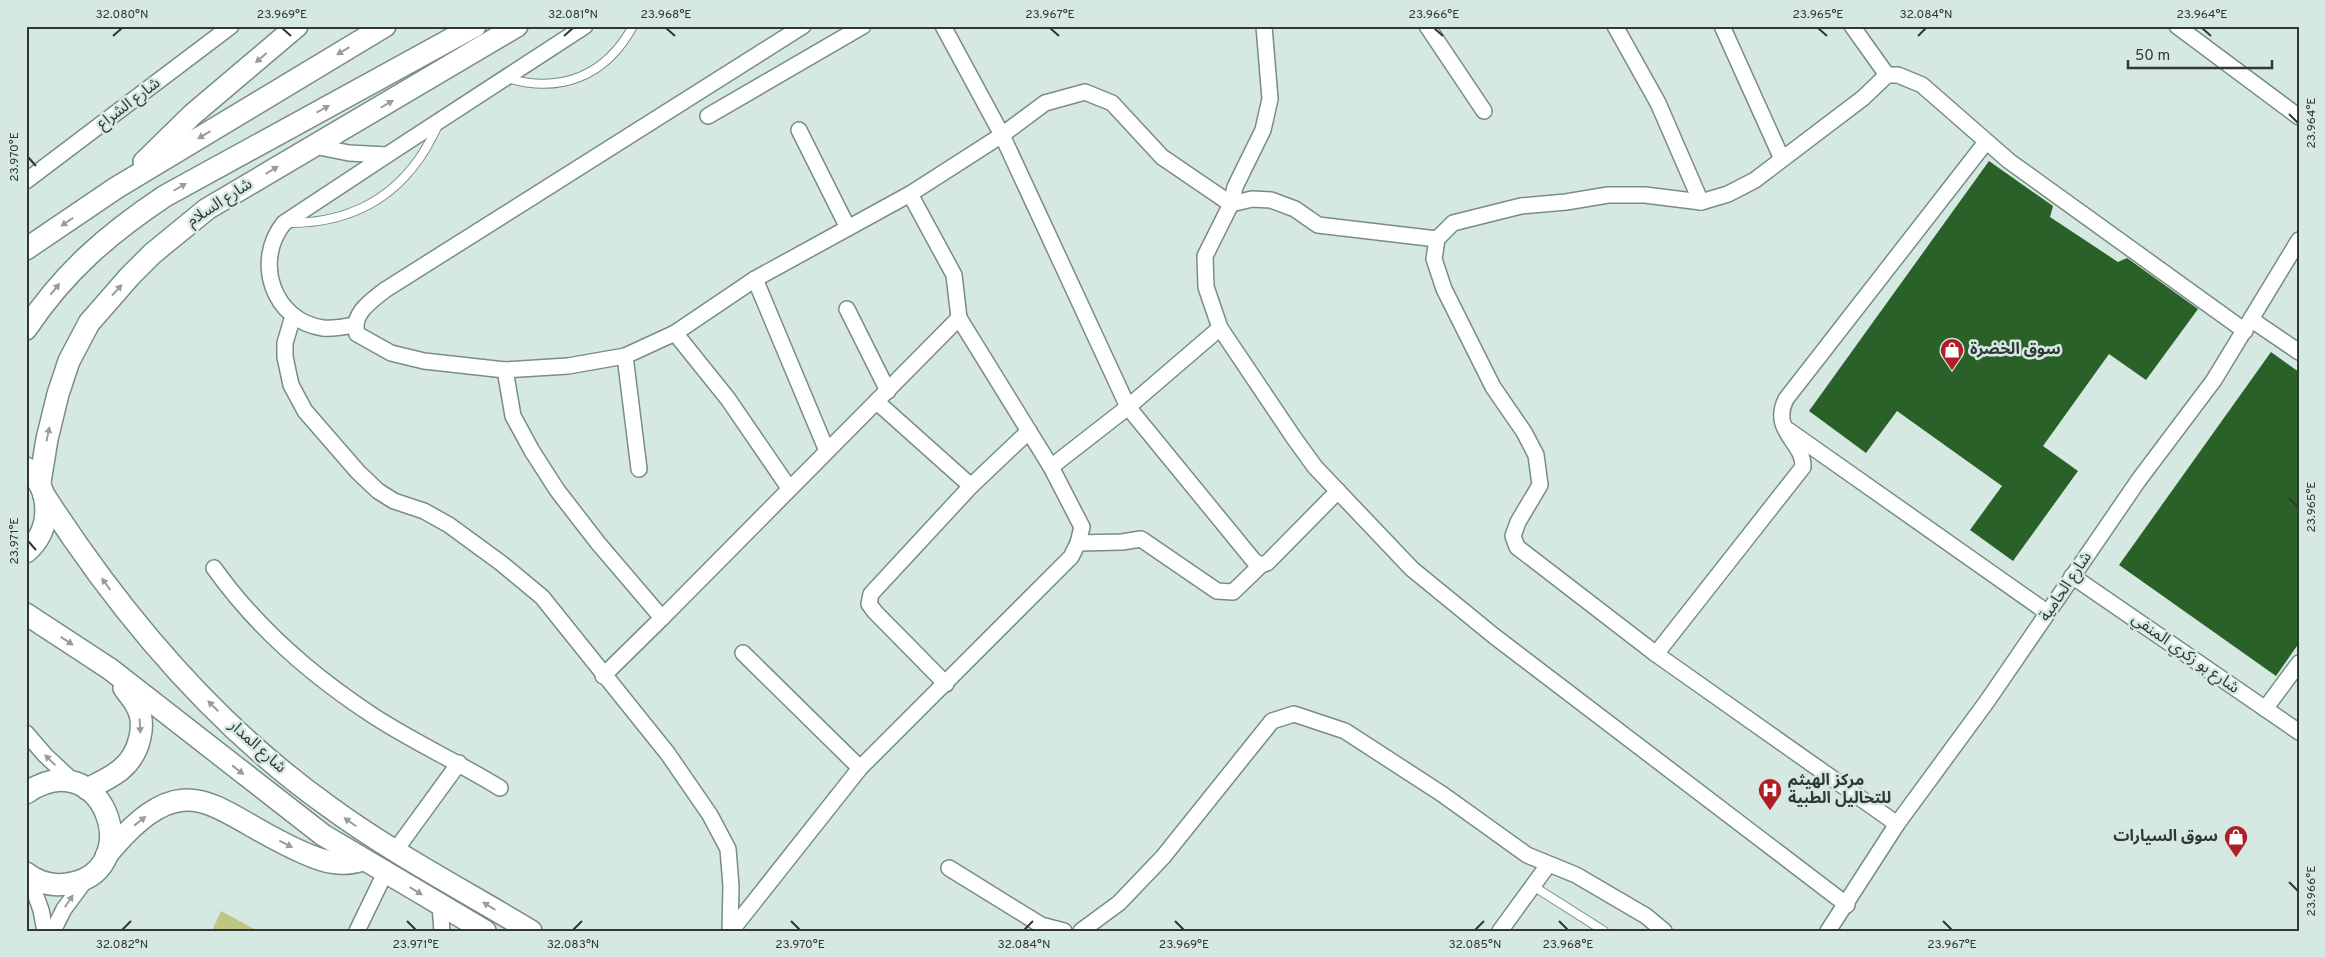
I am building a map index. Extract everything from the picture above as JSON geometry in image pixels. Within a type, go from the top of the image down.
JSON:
[{"type":"street","name":"شارع الشراع","points":[[26,181],[231,26]]},
{"type":"street","points":[[116,188],[192,115],[297,26]]},
{"type":"street","points":[[26,249],[116,188],[385,26]]},
{"type":"street","points":[[26,328],[54,289],[74,268],[126,223],[164,196],[475,26]]},
{"type":"street","name":"شارع السلام","points":[[26,552],[32,547],[42,531],[46,513],[37,482],[58,394],[69,361],[89,323],[107,300],[152,254],[207,209],[517,26]]},
{"type":"street","points":[[354,325],[339,328],[323,328],[307,324],[293,316],[276,295],[268,269],[269,255],[273,242],[284,223],[585,26]]},
{"type":"street","points":[[803,26],[385,290],[367,304],[358,316],[354,325],[357,334],[391,353],[424,361],[505,370],[568,366],[625,356],[675,333],[755,279],[910,194],[1002,135],[1045,103],[1085,92],[1112,104],[1162,158],[1231,204],[1252,199],[1271,200],[1294,209],[1318,225],[1437,239]]},
{"type":"street","points":[[708,116],[863,26]]},
{"type":"street","points":[[942,26],[1002,135],[1128,407],[1254,561],[1261,565]]},
{"type":"street","points":[[1264,26],[1269,110],[1263,130],[1235,187],[1231,204],[1205,256],[1206,286],[1220,328],[1315,467],[1412,569],[1494,636],[1846,905]]},
{"type":"street","points":[[1427,26],[1484,111]]},
{"type":"street","points":[[1615,26],[1658,103],[1701,202]]},
{"type":"street","points":[[1722,26],[1782,158]]},
{"type":"street","points":[[1852,26],[1887,75]]},
{"type":"street","points":[[2177,26],[2299,117]]},
{"type":"street","points":[[1897,824],[1656,654],[1517,547],[1513,536],[1518,522],[1540,485],[1536,455],[1524,432],[1493,386],[1444,289],[1434,259],[1437,239],[1453,223],[1521,206],[1566,202],[1608,195],[1645,195],[1701,202],[1728,194],[1754,180],[1863,98],[1887,75],[1898,75],[1922,85],[1986,142],[2248,325],[2299,352]]},
{"type":"street","points":[[799,130],[848,228]]},
{"type":"street","points":[[1656,654],[1803,467],[1804,459],[1792,443],[1781,418],[1782,408],[1786,399],[1986,142]]},
{"type":"street","points":[[314,146],[349,153],[387,155]]},
{"type":"street","points":[[731,931],[764,886],[860,768],[1071,557],[1078,543],[1082,527],[1029,431],[959,318],[954,275],[910,194]]},
{"type":"street","name":"شارع الحامية","points":[[1828,931],[1897,824],[2048,613],[2138,482],[2214,380],[2299,240]]},
{"type":"street","points":[[755,279],[827,452]]},
{"type":"street","points":[[847,309],[888,391]]},
{"type":"street","points":[[293,316],[285,344],[285,357],[291,385],[305,411],[358,472],[378,491],[436,518],[542,597],[603,676],[668,754],[710,816],[728,849],[731,931]]},
{"type":"street","points":[[603,676],[959,318]]},
{"type":"street","points":[[1050,467],[1128,407],[1220,328]]},
{"type":"street","points":[[675,333],[728,399],[789,488]]},
{"type":"street","points":[[625,356],[639,469]]},
{"type":"street","points":[[505,370],[513,416],[532,451],[557,490],[598,543],[662,618]]},
{"type":"street","points":[[877,402],[972,486]]},
{"type":"street","points":[[1786,429],[2048,613]]},
{"type":"street","points":[[946,684],[869,604],[871,594],[972,486],[1029,431]]},
{"type":"street","name":"شارع المدار","points":[[37,482],[113,594],[165,656],[212,706],[294,780],[327,805],[396,851],[531,931]]},
{"type":"street","points":[[1078,543],[1122,542],[1141,539],[1217,592],[1233,592],[1261,565],[1267,563],[1338,492]]},
{"type":"street","points":[[214,568],[258,622],[294,656],[324,680],[372,715],[500,788]]},
{"type":"street","name":"شارع بو زكري المنفي","points":[[2072,576],[2299,732]]},
{"type":"street","name":"شارع المدار","points":[[26,614],[110,669],[289,810],[362,860],[485,931]]},
{"type":"street","points":[[742,652],[860,768]]},
{"type":"street","points":[[2265,709],[2299,662]]},
{"type":"street","points":[[26,793],[55,781],[81,786],[110,778],[127,766],[138,749],[142,728],[138,708],[110,669]]},
{"type":"street","points":[[1082,931],[1119,903],[1163,856],[1272,721],[1294,714],[1345,731],[1442,794],[1527,855],[1576,875],[1646,916],[1664,931]]},
{"type":"street","points":[[26,733],[45,755],[104,807],[109,818],[111,831],[106,856]]},
{"type":"street","points":[[396,851],[459,763]]},
{"type":"street","points":[[53,931],[64,909],[123,835],[162,805],[179,800],[196,799],[214,804],[268,835],[320,860],[343,864],[362,860]]},
{"type":"street","points":[[1500,931],[1548,865]]},
{"type":"street","points":[[949,868],[1041,925],[1064,931]]},
{"type":"street","points":[[357,931],[385,873]]},
{"type":"street","points":[[27,874],[52,885],[78,882],[90,875]]},
{"type":"street","points":[[27,874],[41,910],[45,931]]},
{"type":"street","points":[[440,906],[442,931]]},
{"type":"lane","points":[[505,77],[523,83],[542,85],[561,83],[579,78],[611,58],[633,26]]},
{"type":"lane","points":[[284,223],[313,223],[341,217],[367,206],[391,191],[412,171],[428,147],[440,121]]},
{"type":"lane","points":[[1533,886],[1604,931]]},
{"type":"green space","points":[[221,911],[258,931],[212,931]]},
{"type":"building","points":[[1989,161],[2053,206],[2050,217],[2118,262],[2127,258],[2198,309],[2146,380],[2109,354],[2043,446],[2078,471],[2013,561],[1970,530],[2002,486],[1897,411],[1866,453],[1809,411]]},
{"type":"building","points":[[2271,352],[2299,372],[2299,643],[2276,676],[2119,565]]},
{"type":"place","name":"سوق الخضرة","points":[[1952,371]]},
{"type":"place","name":"مركز الهيثم للتحاليل الطبية","points":[[1770,811]]},
{"type":"place","name":"سوق السيارات","points":[[2236,858]]}]
